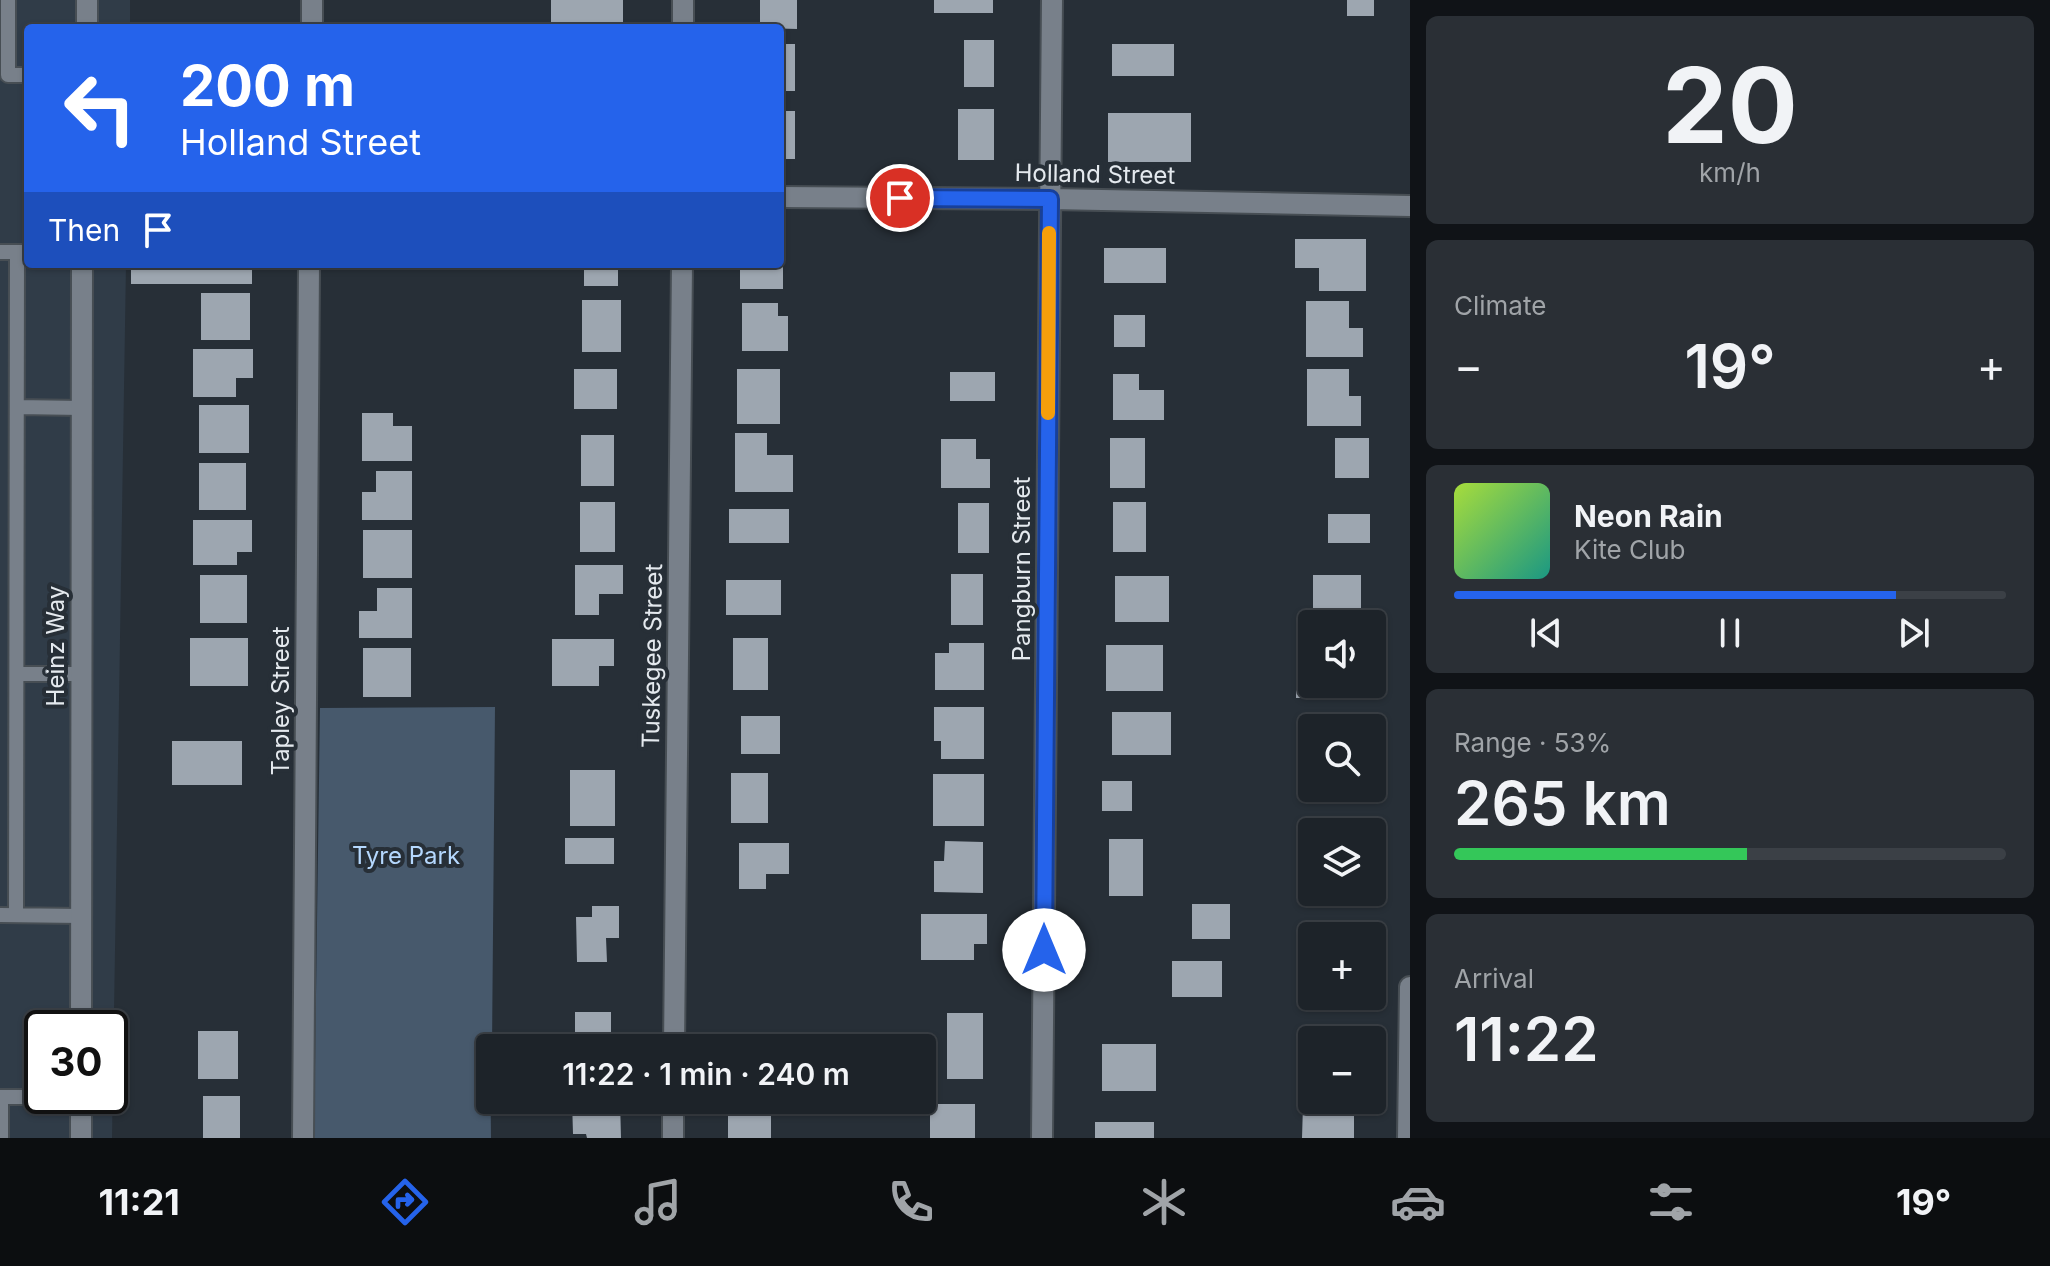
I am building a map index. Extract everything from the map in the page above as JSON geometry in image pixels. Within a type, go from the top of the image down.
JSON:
[{"type":"street","points":[[87,0],[87,24]]},
{"type":"street","points":[[312,0],[312,24]]},
{"type":"street","points":[[683,0],[683,24]]},
{"type":"street","name":"Pangburn Street","points":[[1042,1138],[1052,0]]},
{"type":"street","name":"Holland Street","points":[[784,197],[1410,206]]},
{"type":"street","name":"Heinz Way","points":[[81,1010],[82,268]]},
{"type":"street","name":"Tapley Street","points":[[303,1138],[309,268]]},
{"type":"street","name":"Tuskegee Street","points":[[674,1034],[682,268]]},
{"type":"street","points":[[1408,1138],[1410,987]]},
{"type":"street","points":[[81,1114],[81,1138]]},
{"type":"street","points":[[673,1114],[673,1138]]},
{"type":"lane","points":[[8,0],[8,75],[24,75]]},
{"type":"lane","points":[[0,252],[23,252],[17,407],[16,915]]},
{"type":"lane","points":[[17,407],[82,408]]},
{"type":"lane","points":[[17,674],[81,674]]},
{"type":"lane","points":[[0,915],[81,916]]},
{"type":"lane","points":[[1,1138],[1,1097],[24,1097]]},
{"type":"shaded area","points":[[0,0],[130,0],[130,24],[24,24],[24,268],[126,268],[114,1010],[24,1010],[24,1114],[112,1114],[112,1138],[0,1138]]},
{"type":"green space","name":"Tyre Park","points":[[495,707],[492,1034],[476,1034],[476,1114],[491,1114],[491,1138],[314,1138],[320,708]]},
{"type":"building","points":[[551,0],[623,0],[623,23],[551,23]]},
{"type":"building","points":[[760,0],[797,0],[797,29],[784,29],[784,24],[760,24]]},
{"type":"building","points":[[934,0],[993,0],[993,13],[934,13]]},
{"type":"building","points":[[1347,0],[1374,0],[1374,16],[1347,16]]},
{"type":"building","points":[[964,40],[994,40],[994,87],[964,87]]},
{"type":"building","points":[[784,44],[795,44],[795,91],[784,91]]},
{"type":"building","points":[[1112,44],[1174,44],[1174,76],[1112,76]]},
{"type":"building","points":[[958,109],[994,109],[994,160],[958,160]]},
{"type":"building","points":[[784,111],[795,111],[795,159],[784,159]]},
{"type":"building","points":[[1108,113],[1191,113],[1191,162],[1108,162]]},
{"type":"building","points":[[1295,239],[1366,239],[1366,291],[1319,291],[1319,268],[1295,268]]},
{"type":"building","points":[[1104,248],[1166,248],[1166,283],[1104,283]]},
{"type":"building","points":[[131,268],[252,268],[252,284],[131,284]]},
{"type":"building","points":[[584,268],[618,268],[618,286],[584,286]]},
{"type":"building","points":[[740,268],[783,268],[783,289],[740,289]]},
{"type":"building","points":[[201,293],[250,293],[250,340],[201,340]]},
{"type":"building","points":[[582,300],[621,300],[621,352],[582,352]]},
{"type":"building","points":[[1306,301],[1349,301],[1349,328],[1363,328],[1363,357],[1306,357]]},
{"type":"building","points":[[742,303],[778,303],[778,316],[788,316],[788,351],[742,351]]},
{"type":"building","points":[[1114,315],[1145,315],[1145,347],[1114,347]]},
{"type":"building","points":[[193,349],[253,349],[253,378],[236,378],[236,397],[193,397]]},
{"type":"building","points":[[574,369],[617,369],[617,409],[574,409]]},
{"type":"building","points":[[737,369],[780,369],[780,424],[737,424]]},
{"type":"building","points":[[1307,369],[1349,369],[1349,396],[1361,396],[1361,426],[1307,426]]},
{"type":"building","points":[[950,372],[995,372],[995,401],[950,401]]},
{"type":"building","points":[[1113,374],[1139,374],[1139,390],[1164,390],[1164,420],[1113,420]]},
{"type":"building","points":[[199,405],[249,405],[249,453],[199,453]]},
{"type":"building","points":[[362,413],[393,413],[393,426],[412,426],[412,461],[362,461]]},
{"type":"building","points":[[735,433],[767,433],[767,455],[793,455],[793,492],[735,492]]},
{"type":"building","points":[[581,435],[614,435],[614,486],[581,486]]},
{"type":"building","points":[[1110,438],[1145,438],[1145,488],[1110,488]]},
{"type":"building","points":[[1335,438],[1369,438],[1369,478],[1335,478]]},
{"type":"building","points":[[941,439],[976,439],[976,459],[990,459],[990,488],[941,488]]},
{"type":"building","points":[[199,463],[246,463],[246,510],[199,510]]},
{"type":"building","points":[[376,471],[412,471],[412,520],[362,520],[362,492],[376,492]]},
{"type":"building","points":[[580,502],[615,502],[615,552],[580,552]]},
{"type":"building","points":[[1113,502],[1146,502],[1146,552],[1113,552]]},
{"type":"building","points":[[958,503],[989,503],[989,553],[958,553]]},
{"type":"building","points":[[729,509],[789,509],[789,543],[729,543]]},
{"type":"building","points":[[1328,514],[1370,514],[1370,543],[1328,543]]},
{"type":"building","points":[[193,520],[252,520],[252,552],[237,552],[237,565],[193,565]]},
{"type":"building","points":[[363,530],[412,530],[412,578],[363,578]]},
{"type":"building","points":[[575,565],[623,565],[623,594],[599,594],[599,615],[575,615]]},
{"type":"building","points":[[951,574],[983,574],[983,625],[951,625]]},
{"type":"building","points":[[200,575],[247,575],[247,623],[200,623]]},
{"type":"building","points":[[1313,575],[1361,575],[1361,610],[1313,610]]},
{"type":"building","points":[[1115,576],[1169,576],[1169,622],[1115,622]]},
{"type":"building","points":[[726,580],[781,580],[781,615],[726,615]]},
{"type":"building","points":[[377,588],[412,588],[412,638],[359,638],[359,611],[377,611]]},
{"type":"building","points":[[190,638],[248,638],[248,686],[190,686]]},
{"type":"building","points":[[733,638],[768,638],[768,690],[733,690]]},
{"type":"building","points":[[1296,638],[1298,638],[1298,698]]},
{"type":"building","points":[[552,639],[614,639],[614,666],[599,666],[599,686],[552,686]]},
{"type":"building","points":[[949,643],[984,643],[984,690],[935,690],[935,653],[949,653]]},
{"type":"building","points":[[1106,645],[1163,645],[1163,691],[1106,691]]},
{"type":"building","points":[[363,648],[411,648],[411,697],[363,697]]},
{"type":"building","points":[[934,707],[984,707],[984,759],[941,759],[941,741],[934,741]]},
{"type":"building","points":[[1112,712],[1171,712],[1171,755],[1112,755]]},
{"type":"building","points":[[741,716],[780,716],[780,754],[741,754]]},
{"type":"building","points":[[172,741],[242,741],[242,785],[172,785]]},
{"type":"building","points":[[570,770],[615,770],[615,826],[570,826]]},
{"type":"building","points":[[731,773],[768,773],[768,823],[731,823]]},
{"type":"building","points":[[933,774],[984,774],[984,826],[933,826]]},
{"type":"building","points":[[1102,781],[1132,781],[1132,811],[1102,811]]},
{"type":"building","points":[[565,838],[614,838],[614,864],[565,864]]},
{"type":"building","points":[[1109,839],[1143,839],[1143,896],[1109,896]]},
{"type":"building","points":[[945,841],[983,842],[983,893],[934,892],[934,861],[944,861]]},
{"type":"building","points":[[739,843],[789,843],[789,874],[766,874],[766,889],[739,889]]},
{"type":"building","points":[[1192,904],[1230,904],[1230,939],[1192,939]]},
{"type":"building","points":[[592,906],[619,906],[619,938],[606,938],[607,962],[577,962],[576,917],[592,917]]},
{"type":"building","points":[[921,914],[987,914],[987,944],[974,944],[974,960],[921,960]]},
{"type":"building","points":[[1172,961],[1222,961],[1222,997],[1172,997]]},
{"type":"building","points":[[575,1012],[611,1012],[611,1034],[575,1034]]},
{"type":"building","points":[[947,1013],[983,1013],[983,1079],[947,1079]]},
{"type":"building","points":[[198,1031],[238,1031],[238,1079],[198,1079]]},
{"type":"building","points":[[1102,1044],[1156,1044],[1156,1091],[1102,1091]]},
{"type":"building","points":[[203,1096],[240,1096],[240,1138],[203,1138]]},
{"type":"building","points":[[936,1104],[975,1104],[975,1138],[930,1138],[930,1114],[936,1114]]},
{"type":"building","points":[[572,1114],[620,1114],[621,1138],[587,1138],[586,1134],[573,1134]]},
{"type":"building","points":[[728,1114],[771,1114],[771,1138],[728,1138]]},
{"type":"building","points":[[1303,1114],[1354,1114],[1354,1138],[1302,1138]]},
{"type":"building","points":[[1095,1122],[1154,1122],[1154,1138],[1095,1138]]},
{"type":"slow traffic","points":[[1048,413],[1049,233]]},
{"type":"route","points":[[900,198],[1050,199],[1044,950]]}]
